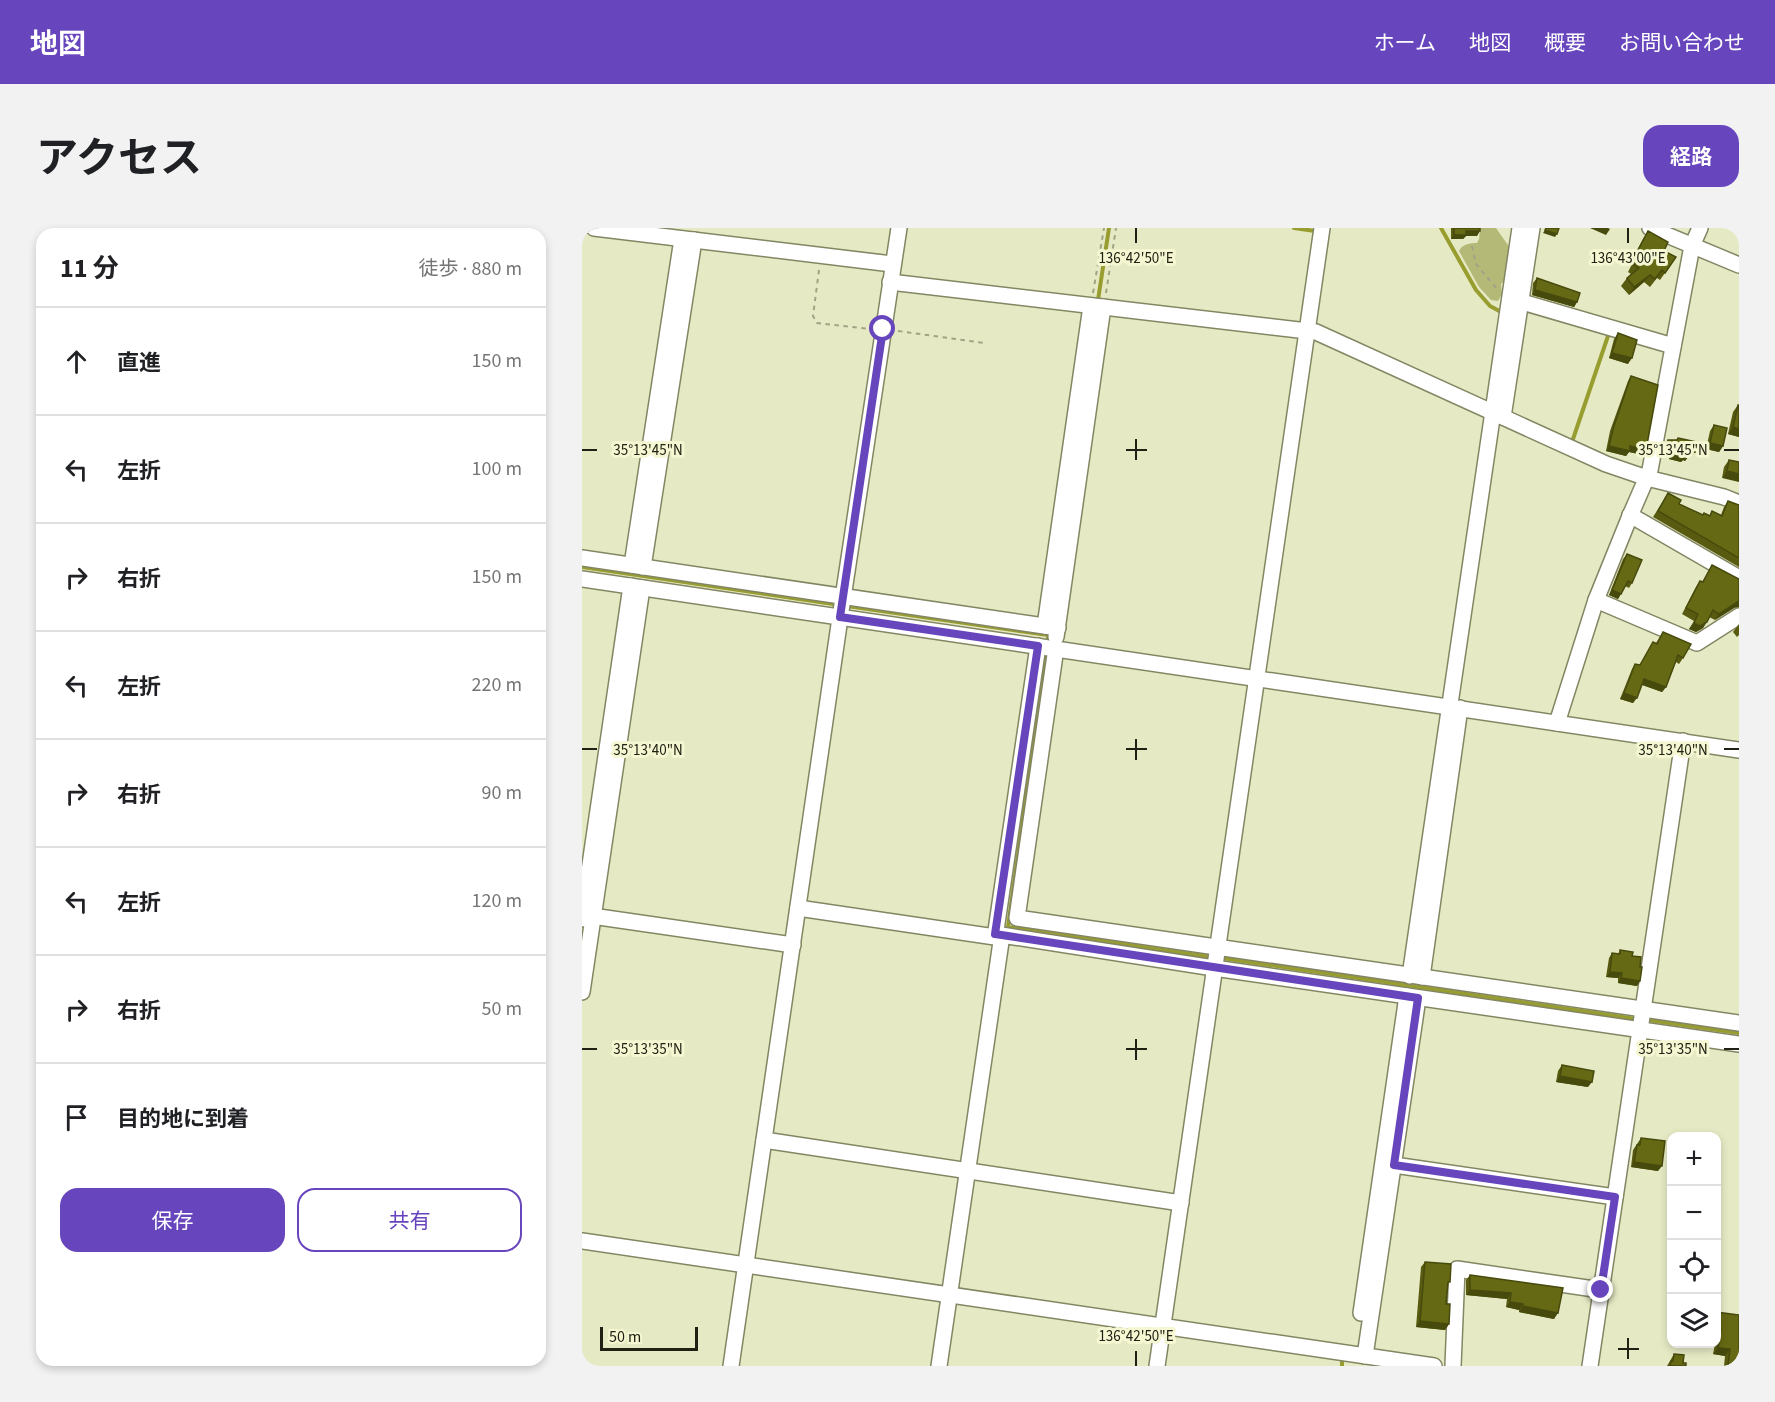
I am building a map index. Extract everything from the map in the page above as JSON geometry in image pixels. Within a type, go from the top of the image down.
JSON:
[{"type":"street","points":[[594,228],[892,264]]},
{"type":"street","points":[[731,1366],[882,330],[899,228]]},
{"type":"street","points":[[1157,1366],[1322,228]]},
{"type":"street","points":[[1416,976],[1515,300],[1520,228]]},
{"type":"street","points":[[1515,300],[1532,228]]},
{"type":"street","points":[[1650,228],[1739,265]]},
{"type":"street","points":[[1557,723],[1596,600],[1650,470],[1692,246],[1700,228]]},
{"type":"street","points":[[638,566],[688,239]]},
{"type":"street","points":[[890,282],[1316,332],[1605,464],[1739,503]]},
{"type":"street","points":[[1515,300],[1674,346]]},
{"type":"street","points":[[1095,306],[1051,627],[1055,648],[1017,918],[1739,1023]]},
{"type":"street","points":[[1630,515],[1739,578]]},
{"type":"street","points":[[582,558],[638,566],[1038,646],[1739,750]]},
{"type":"street","points":[[582,579],[636,587],[1051,627]]},
{"type":"street","points":[[582,992],[585,916],[636,587]]},
{"type":"street","points":[[1596,600],[1697,643],[1739,616]]},
{"type":"street","points":[[939,1366],[953,1296],[972,1171],[1038,646]]},
{"type":"street","points":[[1590,1366],[1683,741]]},
{"type":"street","points":[[798,908],[995,937],[1003,935],[1739,1044]]},
{"type":"street","points":[[585,916],[793,945]]},
{"type":"street","points":[[1348,1358],[1394,1165],[1412,997]]},
{"type":"street","points":[[1348,1358],[1412,997]]},
{"type":"street","points":[[764,1140],[1181,1203]]},
{"type":"street","points":[[1394,1165],[1615,1197]]},
{"type":"street","points":[[582,1242],[1163,1327],[1348,1358],[1434,1366]]},
{"type":"street","points":[[1453,1366],[1457,1269],[1601,1290]]},
{"type":"street","points":[[948,1366],[953,1296]]},
{"type":"path","points":[[1095,306],[1104,228]]},
{"type":"path","points":[[1095,306],[1116,228]]},
{"type":"path","points":[[1472,246],[1476,264],[1504,297],[1515,300]]},
{"type":"path","points":[[821,256],[813,316],[817,323],[984,343]]},
{"type":"green space","points":[[1480,228],[1496,228],[1510,248],[1506,279],[1501,284],[1502,294],[1498,301],[1491,300],[1479,287],[1459,251],[1464,245],[1477,243]]},
{"type":"building","points":[[1454,228],[1480,228],[1480,231],[1466,231],[1466,235],[1454,235]]},
{"type":"building","points":[[1546,228],[1559,228],[1557,234],[1545,230]]},
{"type":"building","points":[[1648,231],[1668,242],[1664,251],[1676,257],[1665,273],[1662,270],[1655,279],[1650,275],[1634,287],[1627,278],[1639,268],[1634,265],[1639,255],[1636,254]]},
{"type":"building","points":[[1537,278],[1580,293],[1577,302],[1535,290]]},
{"type":"building","points":[[1618,333],[1637,340],[1632,358],[1612,353]]},
{"type":"building","points":[[1631,376],[1658,385],[1646,450],[1630,446],[1630,451],[1609,446]]},
{"type":"building","points":[[1739,405],[1739,429],[1733,427]]},
{"type":"building","points":[[1714,425],[1727,428],[1723,446],[1710,443]]},
{"type":"building","points":[[1678,438],[1697,442],[1695,452],[1690,451],[1689,456],[1685,457],[1666,450],[1668,440]]},
{"type":"building","points":[[1729,460],[1739,462],[1739,474],[1727,471]]},
{"type":"building","points":[[1668,493],[1681,500],[1679,504],[1703,515],[1704,513],[1710,516],[1712,511],[1722,516],[1728,501],[1739,505],[1739,558],[1658,511]]},
{"type":"building","points":[[1627,554],[1642,560],[1632,583],[1628,581],[1621,594],[1612,590]]},
{"type":"building","points":[[1712,565],[1739,579],[1739,601],[1719,614],[1713,610],[1707,622],[1700,626],[1694,623],[1698,614],[1686,608],[1700,581],[1703,582]]},
{"type":"building","points":[[1663,632],[1691,644],[1683,658],[1678,655],[1666,687],[1644,679],[1637,698],[1624,693],[1635,664],[1640,665],[1653,642],[1657,644]]},
{"type":"building","points":[[1620,950],[1633,952],[1632,956],[1641,957],[1640,981],[1621,978],[1622,973],[1610,972],[1612,953],[1620,954]]},
{"type":"building","points":[[1562,1065],[1594,1071],[1592,1082],[1560,1076]]},
{"type":"building","points":[[1641,1138],[1665,1141],[1662,1166],[1634,1162],[1637,1145],[1640,1145]]},
{"type":"building","points":[[1425,1262],[1451,1264],[1446,1304],[1450,1304],[1449,1324],[1420,1321]]},
{"type":"building","points":[[1470,1275],[1563,1288],[1558,1313],[1510,1302],[1511,1293],[1470,1290]]},
{"type":"building","points":[[1721,1313],[1739,1315],[1739,1366],[1728,1366],[1730,1349],[1718,1348],[1721,1348]]},
{"type":"building","points":[[1674,1354],[1684,1355],[1683,1363],[1686,1363],[1686,1366],[1670,1366]]},
{"type":"waterway","points":[[1098,300],[1109,228]]},
{"type":"waterway","points":[[1294,228],[1315,231],[1315,229]]},
{"type":"waterway","points":[[1441,228],[1476,290],[1490,306],[1503,313]]},
{"type":"waterway","points":[[1572,442],[1609,333]]},
{"type":"waterway","points":[[582,567],[840,605]]},
{"type":"waterway","points":[[847,606],[1048,635],[1048,640]]},
{"type":"waterway","points":[[1046,653],[1008,927],[1211,957]]},
{"type":"waterway","points":[[1222,958],[1636,1019]]},
{"type":"waterway","points":[[1648,1020],[1739,1033]]},
{"type":"waterway","points":[[1342,1360],[1342,1366]]},
{"type":"route","points":[[883,329],[840,617],[1038,646],[995,934],[1418,998],[1394,1165],[1615,1197],[1601,1290]]}]
